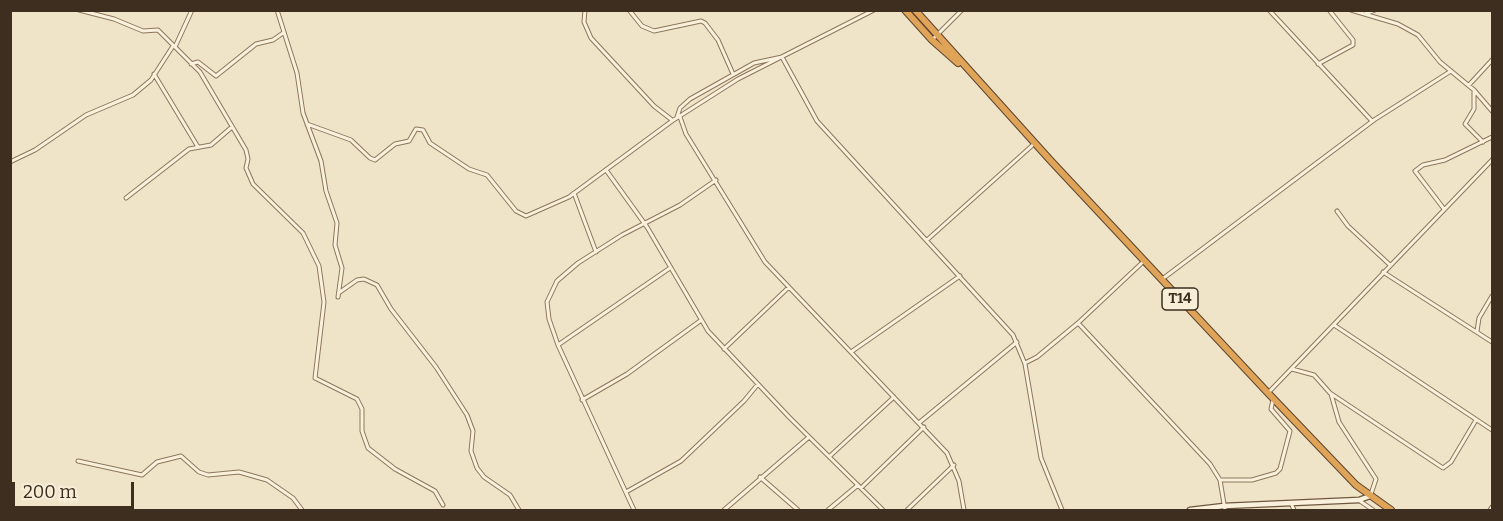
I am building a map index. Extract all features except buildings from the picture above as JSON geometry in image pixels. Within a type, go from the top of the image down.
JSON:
[{"type":"highway","name":"T14","points":[[905,10],[932,40],[976,79]]},
{"type":"highway","name":"T14","points":[[915,10],[1161,280],[1268,393],[1356,485],[1390,510]]},
{"type":"street","points":[[79,10],[114,19],[143,31],[158,30],[212,88],[248,155],[246,168],[254,184],[303,233],[319,266],[324,302],[315,373],[317,381],[357,399],[362,409],[362,431],[368,448],[395,469],[435,491],[443,506]]},
{"type":"street","points":[[10,162],[35,150],[86,115],[129,98],[146,86],[174,46],[192,10]]},
{"type":"street","points":[[277,10],[297,73],[307,124],[321,161],[326,191],[337,223],[335,245],[342,268],[338,297]]},
{"type":"street","points":[[585,10],[584,22],[591,38],[654,106],[672,121]]},
{"type":"street","points":[[629,10],[642,26],[654,31],[701,21],[705,23],[718,40],[733,74]]},
{"type":"street","points":[[307,124],[351,140],[375,160],[395,144],[409,141],[416,129],[423,130],[430,143],[460,164],[493,181],[521,215],[532,214],[557,204],[672,121],[738,79],[874,10]]},
{"type":"street","points":[[932,40],[962,10]]},
{"type":"street","points":[[1269,10],[1372,122]]},
{"type":"street","points":[[1318,64],[1353,45],[1353,40],[1329,10]]},
{"type":"street","points":[[1351,10],[1407,28],[1430,46],[1440,62],[1469,85],[1492,111]]},
{"type":"street","points":[[1363,15],[1375,10]]},
{"type":"street","points":[[191,64],[198,62],[216,76],[256,44],[273,40],[283,33]]},
{"type":"street","points":[[678,117],[685,103],[733,74],[754,63],[782,57]]},
{"type":"street","points":[[782,57],[817,121],[853,163],[1009,329],[1017,342],[1025,364],[1041,458],[1062,510]]},
{"type":"street","points":[[1469,85],[1492,60]]},
{"type":"street","points":[[1161,280],[1372,122],[1451,71]]},
{"type":"street","points":[[154,75],[198,147]]},
{"type":"street","points":[[1474,90],[1474,109],[1465,124],[1483,142]]},
{"type":"street","points":[[678,117],[752,245],[789,287],[948,453],[954,465],[964,510]]},
{"type":"street","points":[[126,198],[189,149],[211,145],[233,126]]},
{"type":"street","points":[[1444,209],[1415,171],[1423,165],[1445,160],[1492,137]]},
{"type":"street","points":[[927,240],[1035,143]]},
{"type":"street","points":[[1268,393],[1492,160]]},
{"type":"street","points":[[606,170],[644,223],[700,321],[724,349],[883,510]]},
{"type":"street","points":[[634,510],[558,345],[547,310],[549,295],[556,281],[596,252],[644,223],[680,205],[716,180]]},
{"type":"street","points":[[573,193],[596,252]]},
{"type":"street","points":[[1337,211],[1348,226],[1390,265]]},
{"type":"street","points":[[1025,364],[1078,323],[1144,261]]},
{"type":"street","points":[[558,345],[670,268]]},
{"type":"street","points":[[1383,272],[1492,342]]},
{"type":"street","points":[[851,352],[932,293],[960,276]]},
{"type":"street","points":[[340,292],[357,280],[370,279],[377,285],[391,309],[436,367],[467,416],[473,431],[471,451],[477,468],[484,477],[510,495],[519,510]]},
{"type":"street","points":[[724,349],[789,287]]},
{"type":"street","points":[[1477,331],[1479,318],[1492,296]]},
{"type":"street","points":[[582,400],[627,374],[700,321]]},
{"type":"street","points":[[1078,323],[1210,464],[1220,480],[1225,508]]},
{"type":"street","points":[[1334,325],[1492,430]]},
{"type":"street","points":[[920,422],[1017,342]]},
{"type":"street","points":[[1292,369],[1314,375],[1330,393],[1443,468],[1451,462],[1476,420]]},
{"type":"street","points":[[626,492],[681,461],[744,401],[758,384]]},
{"type":"street","points":[[1190,510],[1359,500],[1370,495],[1375,489],[1376,479],[1339,422],[1330,393]]},
{"type":"street","points":[[830,456],[894,397]]},
{"type":"street","points":[[1220,480],[1252,480],[1270,476],[1280,470],[1290,431],[1271,409],[1274,398]]},
{"type":"street","points":[[828,510],[860,487],[924,427]]},
{"type":"street","points":[[724,510],[809,436]]},
{"type":"street","points":[[78,461],[141,475],[157,462],[181,456],[199,472],[208,475],[239,472],[267,480],[293,498],[302,510]]},
{"type":"street","points":[[907,510],[954,465]]},
{"type":"street","points":[[760,477],[798,510]]},
{"type":"street","points":[[1359,500],[1373,510]]},
{"type":"street","points":[[1291,503],[1294,510]]}]
